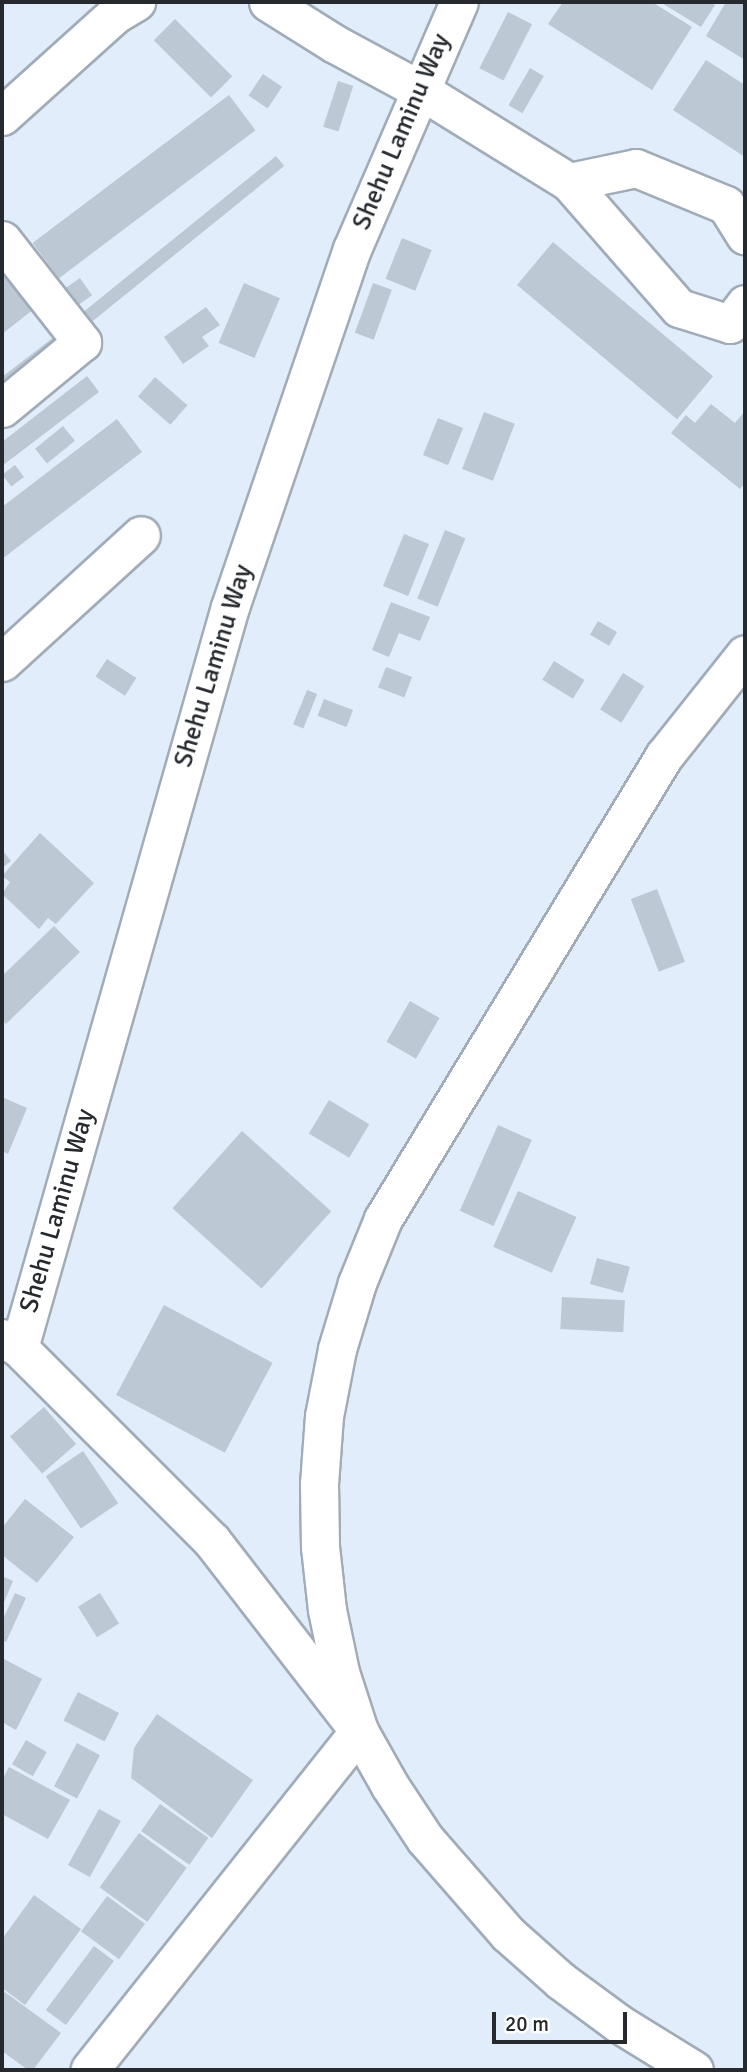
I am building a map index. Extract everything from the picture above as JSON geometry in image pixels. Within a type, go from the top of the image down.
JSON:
[{"type":"street","points":[[2,116],[114,15],[136,2]]},
{"type":"street","points":[[268,2],[335,44],[420,90],[569,182],[678,308],[730,324],[745,304]]},
{"type":"street","name":"Shehu Laminu Way","points":[[11,1343],[230,607],[352,249],[458,2]]},
{"type":"street","points":[[569,182],[636,169],[726,205],[745,235]]},
{"type":"street","points":[[2,240],[82,342],[2,408]]},
{"type":"street","points":[[2,662],[141,535]]},
{"type":"street","points":[[359,1731],[340,1672],[327,1610],[320,1547],[319,1484],[324,1416],[337,1349],[357,1283],[383,1219],[664,756],[745,654]]},
{"type":"street","points":[[11,1343],[212,1541],[359,1731],[425,1839],[508,1934],[599,2009],[694,2070]]},
{"type":"street","points":[[89,2070],[359,1731]]},
{"type":"building","points":[[563,2],[652,2],[692,27],[652,90],[548,24]]},
{"type":"building","points":[[660,2],[710,2],[715,5],[701,27]]},
{"type":"building","points":[[726,2],[745,2],[745,60],[706,36]]},
{"type":"building","points":[[508,12],[532,24],[503,80],[479,68]]},
{"type":"building","points":[[175,19],[232,76],[211,97],[154,40]]},
{"type":"building","points":[[706,60],[745,85],[745,157],[673,110]]},
{"type":"building","points":[[530,68],[544,76],[522,113],[508,105]]},
{"type":"building","points":[[263,74],[282,87],[268,108],[248,96]]},
{"type":"building","points":[[338,81],[353,86],[338,132],[323,127]]},
{"type":"building","points":[[229,95],[255,130],[59,278],[33,243]]},
{"type":"building","points":[[276,156],[284,166],[91,323],[82,313]]},
{"type":"building","points":[[402,238],[432,250],[415,291],[386,279]]},
{"type":"building","points":[[553,242],[713,376],[677,419],[517,285]]},
{"type":"building","points":[[9,275],[34,309],[2,334],[2,280]]},
{"type":"building","points":[[80,278],[92,295],[78,305],[66,288]]},
{"type":"building","points":[[244,283],[280,298],[255,358],[219,343]]},
{"type":"building","points":[[373,283],[392,290],[374,340],[355,333]]},
{"type":"building","points":[[206,307],[220,325],[202,337],[209,346],[183,364],[164,337]]},
{"type":"building","points":[[54,337],[64,348],[2,397],[2,377]]},
{"type":"building","points":[[87,376],[99,392],[2,466],[2,442]]},
{"type":"building","points":[[155,377],[187,405],[170,425],[138,397]]},
{"type":"building","points":[[711,404],[735,423],[745,411],[745,483],[740,489],[671,433],[686,415],[695,423]]},
{"type":"building","points":[[484,412],[515,424],[493,481],[462,469]]},
{"type":"building","points":[[438,418],[463,428],[448,465],[423,455]]},
{"type":"building","points":[[117,419],[142,452],[2,559],[2,507]]},
{"type":"building","points":[[63,426],[75,441],[47,463],[35,449]]},
{"type":"building","points":[[15,465],[24,477],[11,487],[2,475]]},
{"type":"building","points":[[445,530],[465,538],[438,607],[417,599]]},
{"type":"building","points":[[404,534],[429,544],[408,596],[383,586]]},
{"type":"building","points":[[391,602],[430,617],[420,641],[399,633],[389,657],[372,650]]},
{"type":"building","points":[[598,621],[617,632],[609,646],[590,635]]},
{"type":"building","points":[[107,659],[136,678],[125,696],[96,677]]},
{"type":"building","points":[[554,661],[585,680],[573,699],[542,680]]},
{"type":"building","points":[[386,667],[412,677],[404,698],[378,688]]},
{"type":"building","points":[[623,673],[644,686],[621,723],[600,709]]},
{"type":"building","points":[[307,690],[317,694],[303,728],[293,724]]},
{"type":"building","points":[[324,699],[353,710],[346,727],[318,716]]},
{"type":"building","points":[[40,833],[94,883],[56,924],[48,918],[39,929],[2,894],[10,882],[2,876]]},
{"type":"building","points":[[2,850],[11,861],[2,868]]},
{"type":"building","points":[[657,889],[685,962],[659,972],[631,899]]},
{"type":"building","points":[[54,926],[80,952],[6,1024],[2,1020],[2,976]]},
{"type":"building","points":[[410,1001],[439,1018],[416,1059],[387,1042]]},
{"type":"building","points":[[2,1097],[27,1108],[8,1154],[2,1151]]},
{"type":"building","points":[[329,1100],[369,1124],[349,1158],[309,1133]]},
{"type":"building","points":[[498,1125],[532,1140],[494,1226],[460,1211]]},
{"type":"building","points":[[242,1131],[331,1211],[262,1289],[172,1208]]},
{"type":"building","points":[[518,1191],[576,1217],[552,1273],[493,1247]]},
{"type":"building","points":[[597,1258],[630,1267],[623,1293],[590,1284]]},
{"type":"building","points":[[562,1297],[625,1300],[623,1332],[560,1329]]},
{"type":"building","points":[[164,1305],[273,1363],[225,1453],[116,1395]]},
{"type":"building","points":[[44,1407],[76,1444],[42,1474],[10,1437]]},
{"type":"building","points":[[83,1451],[118,1503],[81,1528],[46,1476]]},
{"type":"building","points":[[25,1499],[74,1537],[37,1583],[2,1555],[2,1528]]},
{"type":"building","points":[[2,1576],[13,1581],[2,1607]]},
{"type":"building","points":[[15,1593],[26,1598],[6,1642],[2,1641],[2,1621]]},
{"type":"building","points":[[100,1593],[119,1624],[97,1637],[78,1607]]},
{"type":"building","points":[[2,1658],[42,1679],[16,1730],[2,1722]]},
{"type":"building","points":[[78,1692],[119,1713],[104,1741],[63,1721]]},
{"type":"building","points":[[157,1714],[253,1780],[212,1838],[131,1778],[134,1748]]},
{"type":"building","points":[[26,1740],[47,1752],[33,1776],[12,1764]]},
{"type":"building","points":[[77,1743],[100,1755],[77,1798],[54,1786]]},
{"type":"building","points":[[9,1767],[70,1800],[48,1839],[2,1814],[2,1780]]},
{"type":"building","points":[[160,1804],[208,1838],[189,1865],[141,1831]]},
{"type":"building","points":[[99,1809],[121,1821],[90,1877],[68,1865]]},
{"type":"building","points":[[139,1833],[187,1868],[147,1922],[100,1887]]},
{"type":"building","points":[[34,1895],[81,1929],[25,2005],[2,1988],[2,1939]]},
{"type":"building","points":[[107,1896],[145,1924],[119,1959],[81,1932]]},
{"type":"building","points":[[94,1946],[114,1961],[66,2025],[46,2010]]},
{"type":"building","points":[[2,1990],[61,2033],[33,2070],[28,2070],[2,2051]]}]
